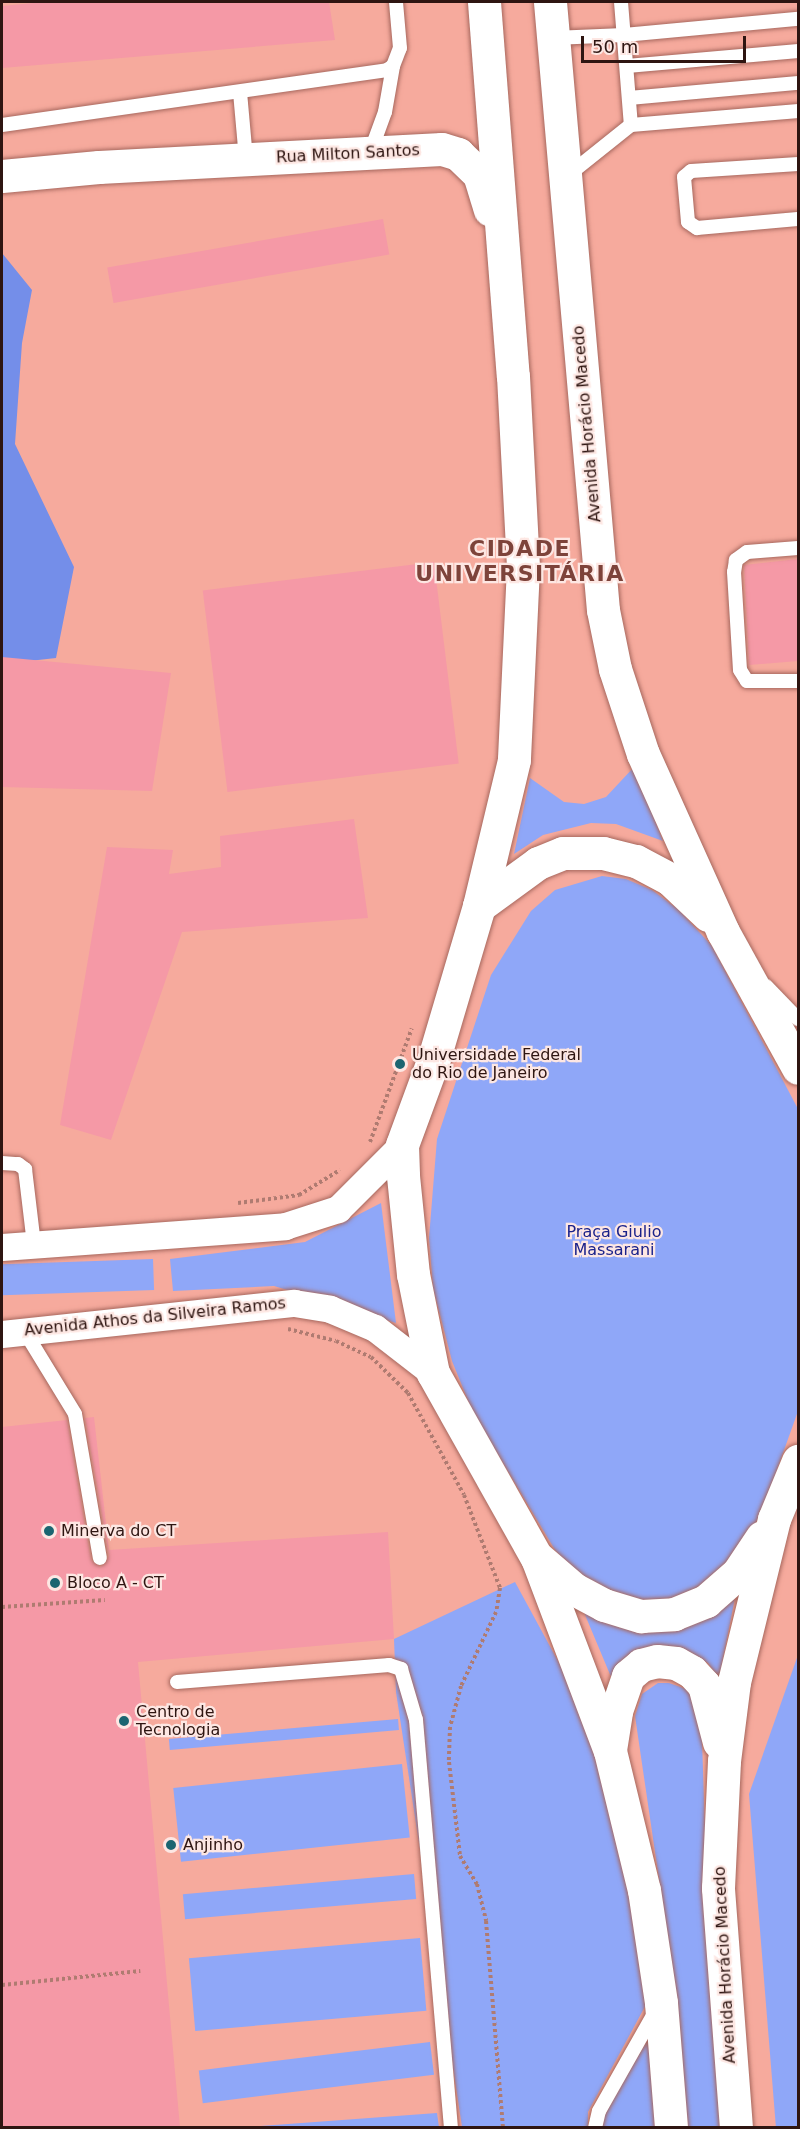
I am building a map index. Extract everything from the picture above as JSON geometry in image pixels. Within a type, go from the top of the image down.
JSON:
[{"type":"street","points":[[2,1247],[295,1223],[338,1209],[402,1145],[434,1058],[479,906],[514,760],[518,712],[524,577],[513,376],[484,2]]},
{"type":"street","name":"Avenida Horácio Macedo","points":[[550,2],[603,610],[615,669],[643,754],[730,943]]},
{"type":"street","name":"Rua Milton Santos","points":[[2,176],[246,159],[442,149],[458,154],[479,174],[490,210],[498,311],[513,376]]},
{"type":"street","points":[[479,906],[538,863],[563,853],[603,853],[636,861],[671,880],[692,896],[730,943],[798,1068]]},
{"type":"street","points":[[402,1145],[413,1274],[433,1373],[537,1558],[610,1751],[644,1890],[661,2002],[672,2127]]},
{"type":"street","name":"Avenida Athos da Silveira Ramos","points":[[13,1333],[294,1303],[330,1309],[375,1328],[433,1373]]},
{"type":"street","points":[[537,1558],[574,1588],[604,1605],[640,1616],[674,1614],[706,1601],[738,1573],[774,1519],[798,1461]]},
{"type":"street","name":"Avenida Horácio Macedo","points":[[736,2127],[718,1888],[724,1761],[734,1682],[774,1519]]},
{"type":"street","points":[[610,1751],[616,1711],[628,1676],[641,1665],[657,1661],[676,1663],[692,1672],[704,1685],[724,1761]]},
{"type":"lane","points":[[370,153],[386,112],[393,66],[400,48],[396,2]]},
{"type":"lane","points":[[621,2],[631,125]]},
{"type":"lane","points":[[552,38],[624,35],[798,19]]},
{"type":"lane","points":[[627,66],[798,51]]},
{"type":"lane","points":[[2,125],[240,92],[393,66]]},
{"type":"lane","points":[[629,98],[798,84]]},
{"type":"lane","points":[[240,92],[246,159]]},
{"type":"lane","points":[[566,176],[631,125],[798,111]]},
{"type":"lane","points":[[798,164],[691,171],[684,177],[688,222],[697,228],[798,219]]},
{"type":"lane","points":[[798,548],[747,552],[736,560],[734,572],[740,670],[747,681],[798,681]]},
{"type":"lane","points":[[730,943],[798,1019]]},
{"type":"lane","points":[[2,1163],[18,1164],[26,1169],[34,1244]]},
{"type":"lane","points":[[13,1333],[75,1414],[100,1558]]},
{"type":"lane","points":[[177,1682],[389,1665],[401,1669],[416,1720],[451,2127]]},
{"type":"lane","points":[[595,2127],[599,2111],[661,2002]]},
{"type":"path","points":[[369,1145],[415,1019]]},
{"type":"path","points":[[230,1204],[299,1195],[346,1167]]},
{"type":"path","points":[[280,1328],[336,1341],[370,1357],[408,1394],[464,1495],[495,1567],[500,1588],[496,1612],[461,1686],[450,1727],[449,1762],[460,1856],[477,1884],[486,1921],[503,2127]]},
{"type":"path","points":[[2,1607],[105,1599]]},
{"type":"path","points":[[2,1985],[140,1971]]},
{"type":"shaded area","name":"Universidade Federal do Rio de Janeiro","points":[[2,2],[798,2],[798,2128],[2,2128]]},
{"type":"shaded area","points":[[2,253],[32,290],[22,343],[15,444],[74,567],[56,658],[2,664]]},
{"type":"green space","points":[[634,767],[663,841],[616,824],[591,823],[543,835],[514,854],[530,778],[564,802],[584,804],[606,797]]},
{"type":"green space","name":"Praça Giulio Massarani","points":[[602,876],[626,879],[652,890],[679,910],[712,946],[798,1109],[798,1411],[763,1509],[744,1545],[693,1597],[628,1604],[577,1574],[555,1550],[473,1413],[452,1361],[433,1288],[429,1238],[437,1139],[491,975],[531,911],[555,890]]},
{"type":"green space","points":[[381,1203],[396,1323],[274,1286],[173,1291],[170,1259],[305,1242]]},
{"type":"green space","points":[[153,1259],[154,1290],[2,1295],[2,1264]]},
{"type":"green space","points":[[515,1582],[577,1696],[626,1863],[648,2001],[588,2112],[588,2127],[462,2127],[396,1692],[394,1639]]},
{"type":"green space","points":[[735,1598],[719,1679],[708,1663],[680,1648],[614,1684],[583,1610]]},
{"type":"green space","points":[[798,1655],[798,2127],[776,2128],[749,1794]]},
{"type":"green space","points":[[658,1683],[669,1683],[689,1690],[701,1711],[708,1917],[723,2127],[684,2127],[665,1920],[635,1716],[642,1694]]},
{"type":"green space","points":[[398,1719],[399,1730],[170,1750],[169,1739]]},
{"type":"green space","points":[[402,1764],[410,1838],[181,1862],[173,1788]]},
{"type":"green space","points":[[414,1874],[416,1899],[185,1919],[183,1894]]},
{"type":"green space","points":[[420,1938],[426,2011],[195,2031],[189,1958]]},
{"type":"green space","points":[[653,2031],[662,2127],[600,2128],[603,2115]]},
{"type":"green space","points":[[430,2042],[434,2075],[203,2103],[199,2070]]},
{"type":"green space","points":[[437,2113],[439,2127],[247,2127]]},
{"type":"building","points":[[44,2],[329,2],[335,40],[2,68],[2,6]]},
{"type":"building","points":[[383,219],[389,254],[114,303],[107,268]]},
{"type":"building","points":[[798,559],[798,661],[749,665],[744,565]]},
{"type":"building","points":[[434,562],[459,763],[227,792],[203,590]]},
{"type":"building","points":[[2,657],[171,673],[152,791],[2,787]]},
{"type":"building","points":[[354,819],[368,918],[182,932],[111,1140],[60,1125],[107,847],[173,850],[169,874],[221,867],[220,836]]},
{"type":"building","name":"Centro de Tecnologia","points":[[94,1417],[109,1550],[388,1532],[394,1639],[138,1662],[180,2127],[2,2127],[2,1427],[67,1420],[91,1560],[101,1567],[109,1556],[85,1418]]},
{"type":"place","name":"Universidade Federal do Rio de Janeiro","points":[[400,1064]]},
{"type":"place","name":"Minerva do CT","points":[[49,1531]]},
{"type":"place","name":"Bloco A - CT","points":[[55,1583]]},
{"type":"place","name":"Centro de Tecnologia","points":[[124,1721]]},
{"type":"place","name":"Anjinho","points":[[171,1845]]},
{"type":"district","name":"CIDADE UNIVERSITÁRIA","points":[[520,560]]}]
